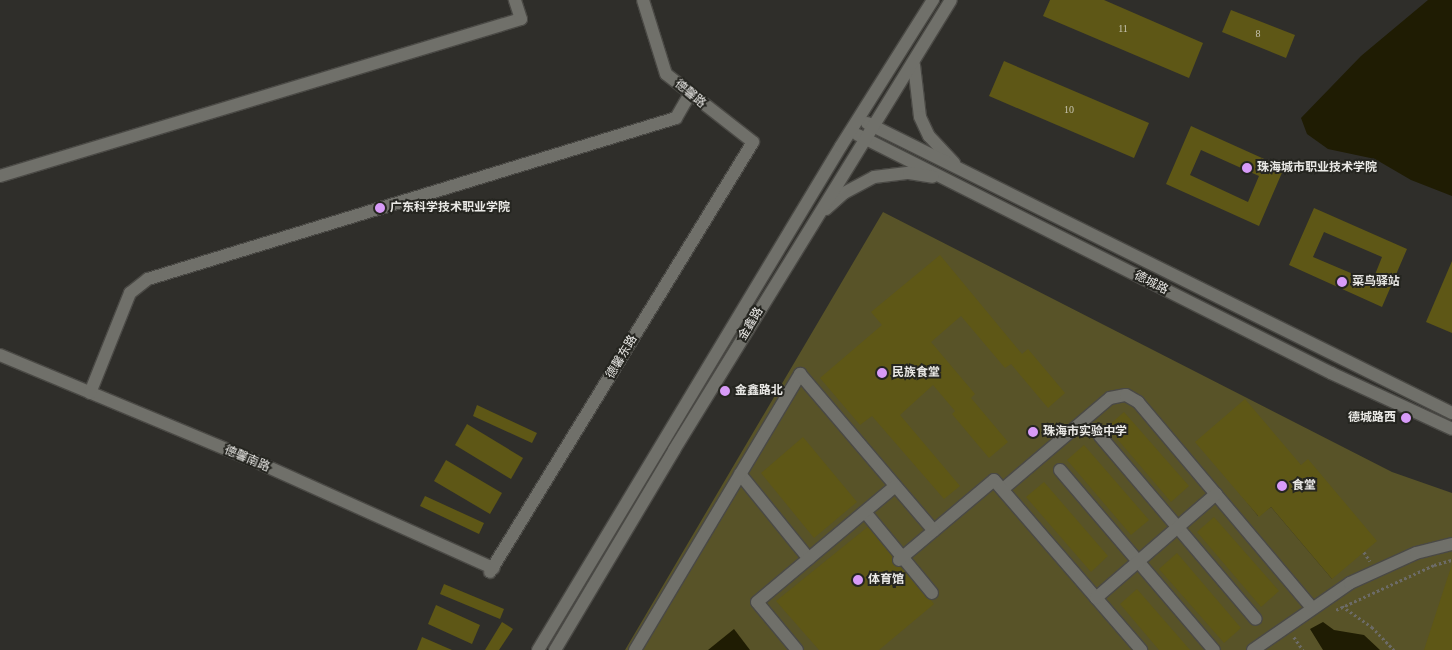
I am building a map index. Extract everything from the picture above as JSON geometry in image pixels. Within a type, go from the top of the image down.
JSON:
[{"type":"street","points":[[0,176],[520,19],[515,0]]},
{"type":"street","name":"德馨路","points":[[643,0],[666,74],[753,142]]},
{"type":"street","name":"金鑫路","points":[[538,650],[851,132],[933,0]]},
{"type":"street","name":"金鑫路","points":[[556,650],[817,216],[864,139],[914,63],[951,0]]},
{"type":"street","points":[[914,63],[920,117],[929,136],[963,172]]},
{"type":"street","points":[[90,393],[130,293],[148,279],[676,118],[690,94]]},
{"type":"street","name":"德城路","points":[[860,119],[963,172],[1452,413]]},
{"type":"street","name":"德城路","points":[[851,132],[1331,373],[1452,429]]},
{"type":"street","name":"德馨东路","points":[[491,570],[753,142]]},
{"type":"street","points":[[817,216],[844,193],[874,177],[909,173],[943,178]]},
{"type":"street","name":"德馨南路","points":[[0,355],[248,458],[491,570]]},
{"type":"street","points":[[635,650],[800,374],[934,530]]},
{"type":"street","points":[[1003,489],[1110,398],[1126,395],[1138,402],[1311,607]]},
{"type":"street","points":[[1100,436],[1256,619]]},
{"type":"street","points":[[1060,470],[1214,650]]},
{"type":"street","points":[[740,474],[809,558]]},
{"type":"street","points":[[900,558],[994,480],[1141,650]]},
{"type":"street","points":[[797,650],[757,602],[896,486]]},
{"type":"street","points":[[1096,598],[1216,494]]},
{"type":"street","points":[[865,512],[900,558],[932,593]]},
{"type":"street","points":[[1253,650],[1311,607],[1325,599],[1416,553],[1452,544]]},
{"type":"path","points":[[1331,612],[1434,565],[1452,560]]},
{"type":"path","points":[[1325,599],[1342,606],[1372,627],[1394,650]]},
{"type":"path","points":[[1288,641],[1298,634]]},
{"type":"shaded area","points":[[1428,0],[1452,0],[1452,196],[1411,180],[1375,159],[1328,149],[1307,134],[1301,118],[1361,56]]},
{"type":"shaded area","name":"珠海市实验中学","points":[[883,212],[1392,472],[1452,493],[1452,650],[625,650]],"holes":[[[1197,440],[1301,465],[1332,579],[1271,507],[1258,516]]]},
{"type":"shaded area","points":[[1323,622],[1334,630],[1364,635],[1380,650],[1323,650],[1310,629]]},
{"type":"shaded area","points":[[734,629],[750,650],[708,650]]},
{"type":"building","points":[[1050,0],[1104,0],[1203,43],[1189,78],[1043,16]]},
{"type":"building","points":[[1231,10],[1295,35],[1286,58],[1222,32]]},
{"type":"building","points":[[1004,61],[1149,123],[1134,158],[989,96]]},
{"type":"building","points":[[1191,126],[1284,168],[1259,226],[1166,184]],"holes":[[[1201,150],[1259,176],[1248,202],[1190,175]]]},
{"type":"building","points":[[1314,208],[1407,249],[1382,307],[1289,265]],"holes":[[[1324,232],[1382,257],[1372,282],[1313,257]]]},
{"type":"building","points":[[940,255],[1022,354],[1028,349],[1065,393],[1048,408],[1011,364],[1005,368],[961,316],[931,342],[975,394],[971,398],[1008,442],[989,458],[952,414],[955,411],[933,385],[900,415],[960,486],[944,499],[872,416],[860,425],[820,378],[882,325],[871,312]]},
{"type":"building","points":[[1452,261],[1452,333],[1426,322]]},
{"type":"building","name":"食堂","points":[[1245,399],[1301,465],[1308,459],[1377,541],[1332,579],[1271,507],[1259,517],[1195,442]]},
{"type":"building","points":[[477,405],[537,433],[532,443],[473,416]]},
{"type":"building","points":[[1124,412],[1189,486],[1171,502],[1107,427]]},
{"type":"building","points":[[467,424],[523,458],[511,479],[455,445]]},
{"type":"building","points":[[803,437],[857,502],[814,538],[761,473]]},
{"type":"building","points":[[1084,445],[1149,520],[1131,535],[1067,460]]},
{"type":"building","points":[[446,460],[502,493],[490,514],[434,481]]},
{"type":"building","points":[[1044,482],[1108,556],[1091,572],[1026,497]]},
{"type":"building","points":[[425,496],[484,523],[479,534],[420,506]]},
{"type":"building","points":[[1214,517],[1279,591],[1261,607],[1197,532]]},
{"type":"building","name":"体育馆","points":[[870,525],[934,604],[879,650],[819,650],[776,601]]},
{"type":"building","points":[[1177,553],[1241,628],[1224,643],[1159,569]]},
{"type":"building","points":[[1452,564],[1452,650],[1424,650]]},
{"type":"building","points":[[444,584],[504,609],[500,619],[440,594]]},
{"type":"building","points":[[1137,589],[1190,650],[1159,650],[1120,604]]},
{"type":"building","points":[[436,605],[480,625],[472,644],[428,624]]},
{"type":"building","points":[[502,622],[513,629],[499,650],[485,650]]},
{"type":"building","points":[[422,637],[452,650],[417,650]]},
{"type":"place","name":"珠海城市职业技术学院","points":[[1247,168]]},
{"type":"place","name":"广东科学技术职业学院","points":[[380,208]]},
{"type":"place","name":"菜鸟驿站","points":[[1342,282]]},
{"type":"place","name":"民族食堂","points":[[882,373]]},
{"type":"place","name":"金鑫路北","points":[[725,391]]},
{"type":"place","name":"德城路西","points":[[1406,418]]},
{"type":"place","name":"珠海市实验中学","points":[[1033,432]]},
{"type":"place","name":"食堂","points":[[1282,486]]},
{"type":"place","name":"体育馆","points":[[858,580]]}]
